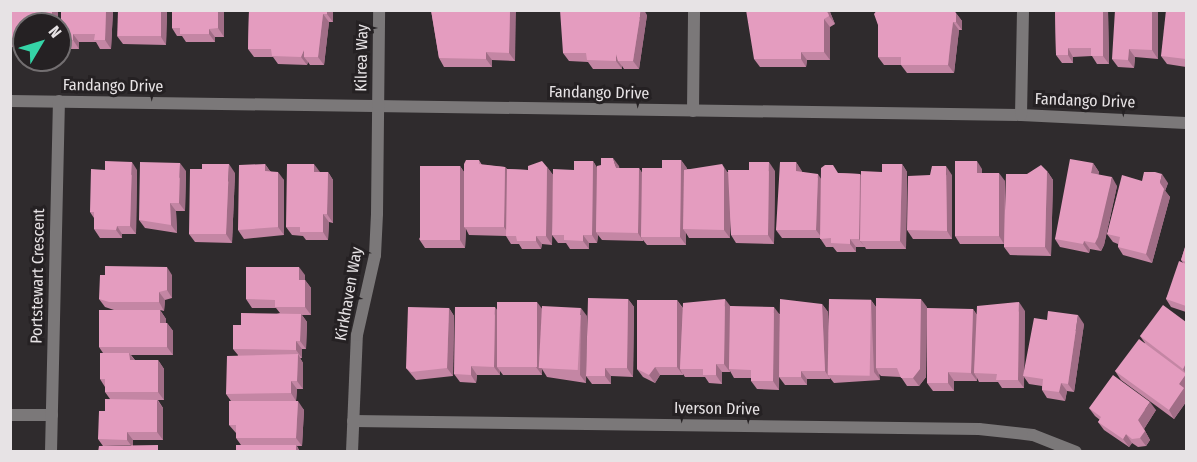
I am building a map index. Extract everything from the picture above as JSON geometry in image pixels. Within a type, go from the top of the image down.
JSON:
[{"type":"street","name":"Kilrea Way","points":[[378,106],[379,10]]},
{"type":"street","points":[[693,111],[694,10]]},
{"type":"street","points":[[1021,115],[1023,10]]},
{"type":"street","name":"Fandango Drive","points":[[10,101],[1021,115],[1186,123]]},
{"type":"street","name":"Portstewart Crescent","points":[[51,452],[58,101]]},
{"type":"street","name":"Kirkhaven Way","points":[[352,452],[357,335],[375,255],[378,106]]},
{"type":"street","points":[[10,415],[52,415]]},
{"type":"street","name":"Iverson Drive","points":[[353,421],[979,429],[1033,435],[1077,452]]},
{"type":"building","points":[[10,10],[52,10],[52,12],[12,12],[12,38],[10,38]]},
{"type":"building","points":[[61,10],[106,10],[105,40],[94,40],[95,34],[73,34],[72,40],[72,12],[61,12]]},
{"type":"building","points":[[118,10],[161,10],[161,36],[118,36]]},
{"type":"building","points":[[172,10],[218,10],[218,28],[209,29],[209,34],[180,34],[180,28],[172,28]]},
{"type":"building","points":[[249,10],[327,10],[327,14],[323,14],[318,57],[304,57],[304,50],[301,57],[272,56],[271,49],[248,49]]},
{"type":"building","points":[[431,10],[510,10],[509,53],[486,52],[486,59],[439,58]]},
{"type":"building","points":[[560,10],[641,10],[633,61],[618,61],[616,54],[616,61],[587,60],[586,53],[563,53]]},
{"type":"building","points":[[746,10],[827,10],[829,16],[824,19],[824,52],[801,52],[801,59],[754,59]]},
{"type":"building","points":[[877,10],[953,10],[956,13],[956,22],[953,22],[948,65],[901,65],[901,57],[878,57],[878,25],[874,14]]},
{"type":"building","points":[[1055,10],[1103,10],[1103,56],[1091,56],[1091,48],[1068,48],[1068,55],[1056,55]]},
{"type":"building","points":[[1115,10],[1152,10],[1152,50],[1129,49],[1128,60],[1112,59]]},
{"type":"building","points":[[1166,10],[1186,10],[1186,59],[1161,56]]},
{"type":"building","points":[[601,158],[613,158],[616,168],[639,168],[638,233],[596,232],[597,166],[601,165]]},
{"type":"building","points":[[1070,159],[1093,163],[1091,173],[1112,177],[1095,243],[1084,241],[1083,244],[1055,239]]},
{"type":"building","points":[[466,160],[479,160],[479,164],[505,167],[504,227],[464,227],[464,164]]},
{"type":"building","points":[[662,160],[681,160],[680,237],[641,237],[642,168],[662,168]]},
{"type":"building","points":[[105,161],[132,162],[130,226],[117,226],[116,230],[94,229],[94,212],[90,212],[91,169],[105,170]]},
{"type":"building","points":[[542,161],[547,167],[546,236],[536,236],[536,241],[517,241],[516,236],[506,236],[507,169],[528,170],[528,166]]},
{"type":"building","points":[[574,161],[593,161],[592,235],[583,235],[583,241],[564,240],[564,235],[552,235],[553,169],[574,170]]},
{"type":"building","points":[[955,161],[977,161],[977,173],[999,173],[999,236],[955,236]]},
{"type":"building","points":[[140,162],[180,163],[179,203],[170,203],[171,225],[139,220]]},
{"type":"building","points":[[749,162],[769,162],[768,235],[731,235],[728,170],[749,170]]},
{"type":"building","points":[[780,162],[796,162],[796,171],[818,174],[816,230],[776,230]]},
{"type":"building","points":[[202,164],[229,164],[226,234],[189,234],[190,169],[202,169]]},
{"type":"building","points":[[265,164],[265,171],[278,172],[278,227],[238,230],[239,165]]},
{"type":"building","points":[[287,164],[314,164],[314,172],[328,172],[327,214],[323,214],[323,232],[300,232],[300,227],[286,227]]},
{"type":"building","points":[[722,164],[724,168],[724,230],[683,229],[684,170]]},
{"type":"building","points":[[882,164],[902,164],[900,241],[860,241],[861,171],[882,172]]},
{"type":"building","points":[[825,165],[833,165],[838,173],[860,174],[859,239],[850,239],[850,244],[831,243],[831,238],[820,239],[821,168]]},
{"type":"building","points":[[1041,165],[1047,171],[1045,247],[1004,247],[1006,174],[1027,174]]},
{"type":"building","points":[[420,166],[460,166],[460,240],[420,240]]},
{"type":"building","points":[[932,166],[946,166],[947,231],[907,230],[908,176],[930,175]]},
{"type":"building","points":[[1144,172],[1162,174],[1160,183],[1164,189],[1146,254],[1118,247],[1120,237],[1107,234],[1122,175],[1142,181]]},
{"type":"building","points":[[1186,244],[1186,262],[1181,260]]},
{"type":"building","points":[[1179,261],[1186,264],[1186,306],[1166,299]]},
{"type":"building","points":[[105,266],[167,267],[167,290],[159,292],[159,302],[109,302],[99,299],[100,275],[105,275]]},
{"type":"building","points":[[246,267],[299,267],[299,280],[305,280],[305,307],[275,307],[275,300],[246,299]]},
{"type":"building","points":[[588,298],[628,299],[627,368],[605,368],[605,376],[586,376]]},
{"type":"building","points":[[876,298],[921,299],[920,369],[913,378],[901,378],[897,368],[876,368]]},
{"type":"building","points":[[725,299],[724,364],[716,364],[716,375],[703,375],[703,369],[680,369],[683,303]]},
{"type":"building","points":[[780,299],[822,304],[825,371],[801,371],[801,377],[779,377]]},
{"type":"building","points":[[829,299],[871,300],[870,376],[828,375]]},
{"type":"building","points":[[637,300],[677,300],[677,367],[655,367],[649,375],[637,369]]},
{"type":"building","points":[[497,302],[537,302],[537,367],[497,367]]},
{"type":"building","points":[[1019,302],[1018,380],[996,380],[997,374],[974,373],[977,306]]},
{"type":"building","points":[[1163,305],[1186,322],[1186,363],[1183,369],[1140,336]]},
{"type":"building","points":[[542,306],[581,308],[578,370],[539,368]]},
{"type":"building","points":[[730,306],[774,307],[773,381],[751,381],[751,370],[729,369]]},
{"type":"building","points":[[408,307],[449,308],[447,368],[411,372],[406,368]]},
{"type":"building","points":[[455,307],[495,307],[494,367],[471,366],[471,375],[454,374]]},
{"type":"building","points":[[927,308],[973,309],[971,373],[948,372],[948,383],[927,383]]},
{"type":"building","points":[[99,310],[160,310],[160,323],[167,323],[167,347],[99,347]]},
{"type":"building","points":[[1048,311],[1078,315],[1068,384],[1061,383],[1059,392],[1042,390],[1043,379],[1023,376],[1034,318],[1047,320]]},
{"type":"building","points":[[241,313],[301,314],[300,341],[296,341],[296,350],[233,349],[233,325],[241,325]]},
{"type":"building","points":[[1139,339],[1186,374],[1179,384],[1184,388],[1169,410],[1115,371]]},
{"type":"building","points":[[100,353],[129,353],[130,360],[158,360],[158,392],[105,392],[105,379],[100,379]]},
{"type":"building","points":[[298,354],[297,381],[291,381],[291,393],[226,394],[227,356]]},
{"type":"building","points":[[1113,375],[1150,402],[1138,420],[1145,431],[1140,438],[1132,439],[1126,434],[1123,439],[1098,422],[1101,417],[1089,408]]},
{"type":"building","points":[[105,399],[157,400],[157,432],[127,432],[127,440],[98,439],[99,411],[105,411]]},
{"type":"building","points":[[229,401],[298,401],[296,438],[236,438],[236,425],[229,425]]},
{"type":"building","points":[[158,445],[158,452],[98,452],[99,446]]},
{"type":"building","points":[[236,445],[296,445],[296,452],[236,452]]}]
